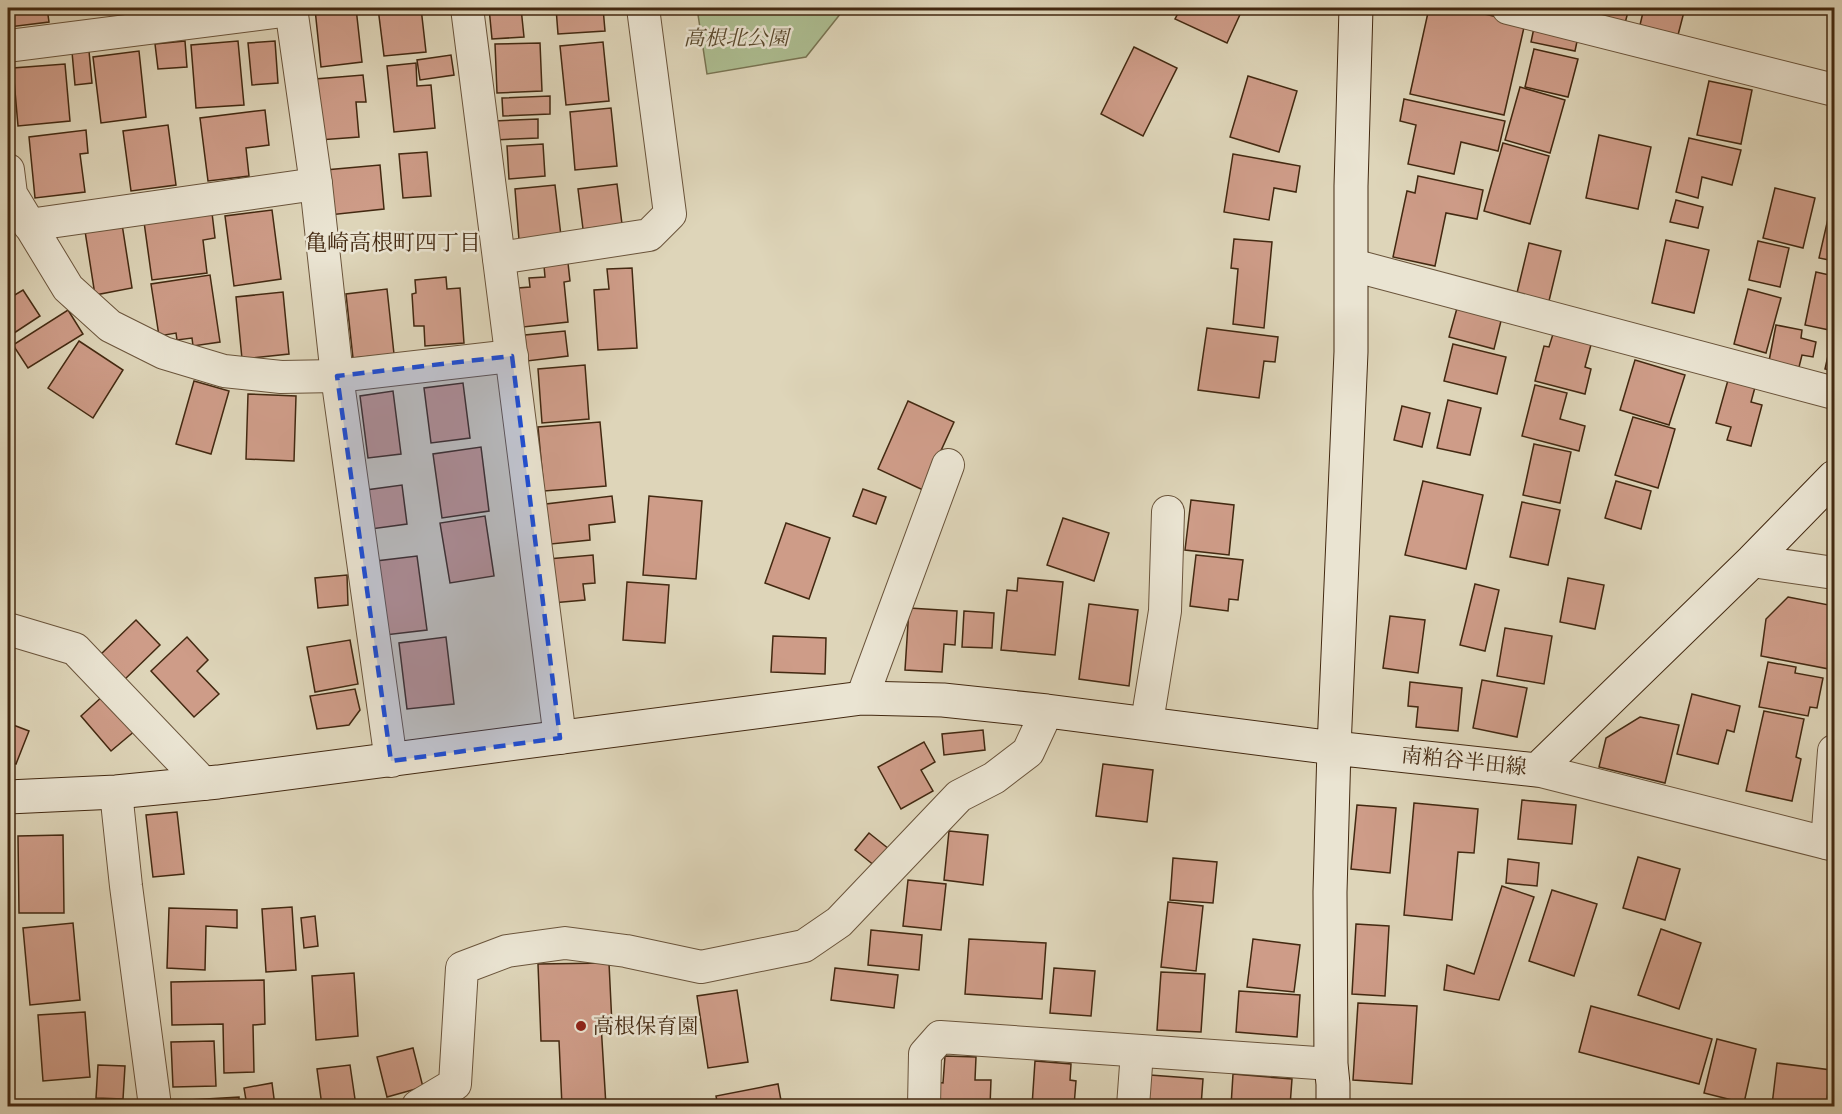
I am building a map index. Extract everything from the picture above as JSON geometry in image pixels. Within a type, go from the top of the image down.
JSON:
[{"type":"street","points":[[467,8],[560,738]]},
{"type":"street","points":[[499,258],[649,235],[670,214],[643,8]]},
{"type":"street","points":[[924,1107],[925,1054],[940,1037],[1137,1052],[1336,1090],[1330,892],[1351,352],[1351,186],[1356,8]]},
{"type":"street","points":[[8,46],[291,9],[316,184],[337,376],[391,761]]},
{"type":"street","points":[[1523,9],[1834,90]]},
{"type":"street","points":[[8,170],[11,194],[68,288],[110,326],[164,353],[224,371],[281,377],[337,376],[513,356]]},
{"type":"street","points":[[29,225],[316,184]]},
{"type":"street","points":[[1352,265],[1834,393]]},
{"type":"street","points":[[862,698],[948,465]]},
{"type":"street","name":"南粕谷半田線","points":[[8,796],[116,792],[204,784],[862,698],[943,700],[1047,711],[1147,722],[1334,748],[1537,770],[1752,561],[1834,477]]},
{"type":"street","points":[[1147,722],[1165,611],[1168,512]]},
{"type":"street","points":[[1752,561],[1834,573]]},
{"type":"street","points":[[8,629],[75,649],[204,784]]},
{"type":"street","points":[[418,1107],[455,1084],[462,968],[507,951],[565,943],[626,951],[700,967],[804,946],[839,922],[959,796],[994,778],[1028,752],[1047,711]]},
{"type":"street","points":[[1537,770],[1831,844],[1834,752]]},
{"type":"street","points":[[116,792],[154,1107]]},
{"type":"street","points":[[1133,1107],[1137,1052]]},
{"type":"highlighted area","points":[[512,356],[560,738],[391,761],[337,376]]},
{"type":"green space","name":"高根北公園","points":[[697,8],[845,8],[806,57],[707,74]]},
{"type":"building","points":[[8,8],[47,8],[49,22],[9,27]]},
{"type":"building","points":[[356,8],[362,62],[321,67],[315,9]]},
{"type":"building","points":[[378,8],[421,8],[426,52],[384,56]]},
{"type":"building","points":[[489,8],[521,8],[524,37],[492,39]]},
{"type":"building","points":[[556,8],[603,8],[605,31],[558,34]]},
{"type":"building","points":[[1181,8],[1243,8],[1227,43],[1175,19]]},
{"type":"building","points":[[1429,8],[1457,8],[1525,23],[1504,115],[1410,94]]},
{"type":"building","points":[[1599,8],[1629,8],[1624,27],[1596,21]]},
{"type":"building","points":[[1644,8],[1685,8],[1678,35],[1640,25]]},
{"type":"building","points":[[1535,23],[1579,32],[1575,51],[1531,42]]},
{"type":"building","points":[[185,41],[187,67],[158,69],[155,44]]},
{"type":"building","points":[[238,41],[244,105],[196,108],[191,45]]},
{"type":"building","points":[[275,41],[278,83],[252,85],[248,43]]},
{"type":"building","points":[[603,42],[609,101],[566,105],[560,46]]},
{"type":"building","points":[[540,43],[542,91],[497,93],[495,44]]},
{"type":"building","points":[[1134,47],[1177,68],[1143,136],[1101,114]]},
{"type":"building","points":[[1534,49],[1578,59],[1568,97],[1525,87]]},
{"type":"building","points":[[89,51],[92,83],[75,85],[72,52]]},
{"type":"building","points":[[139,51],[146,117],[101,123],[93,57]]},
{"type":"building","points":[[451,55],[454,75],[420,80],[417,60]]},
{"type":"building","points":[[416,63],[417,86],[431,85],[435,128],[394,132],[387,66]]},
{"type":"building","points":[[65,64],[70,121],[18,126],[13,68]]},
{"type":"building","points":[[363,75],[366,102],[356,102],[359,137],[319,140],[315,79]]},
{"type":"building","points":[[1248,76],[1297,91],[1279,152],[1230,137]]},
{"type":"building","points":[[1709,81],[1752,90],[1741,144],[1697,135]]},
{"type":"building","points":[[1520,87],[1565,100],[1550,153],[1505,140]]},
{"type":"building","points":[[550,96],[550,114],[503,116],[502,98]]},
{"type":"building","points":[[1404,99],[1505,121],[1498,151],[1461,142],[1454,174],[1408,164],[1416,125],[1400,121]]},
{"type":"building","points":[[611,108],[617,166],[575,170],[570,112]]},
{"type":"building","points":[[265,110],[269,145],[246,148],[249,176],[208,181],[200,118]]},
{"type":"building","points":[[538,119],[538,138],[494,140],[494,121]]},
{"type":"building","points":[[168,125],[176,185],[131,191],[123,131]]},
{"type":"building","points":[[86,130],[88,153],[80,154],[85,192],[35,198],[29,137]]},
{"type":"building","points":[[1599,135],[1651,147],[1638,209],[1586,198]]},
{"type":"building","points":[[1689,138],[1741,150],[1732,185],[1702,177],[1698,198],[1676,192]]},
{"type":"building","points":[[1503,143],[1549,156],[1530,224],[1484,211]]},
{"type":"building","points":[[543,144],[545,176],[509,179],[507,146]]},
{"type":"building","points":[[427,152],[431,196],[403,198],[399,154]]},
{"type":"building","points":[[1233,154],[1300,166],[1296,192],[1274,188],[1269,220],[1224,212]]},
{"type":"building","points":[[380,165],[384,209],[329,215],[325,170]]},
{"type":"building","points":[[1418,176],[1483,190],[1477,219],[1446,213],[1435,266],[1393,257],[1407,191],[1415,193]]},
{"type":"building","points":[[617,184],[622,224],[583,229],[578,189]]},
{"type":"building","points":[[555,185],[561,236],[519,240],[515,189]]},
{"type":"building","points":[[1775,188],[1815,198],[1803,248],[1763,238]]},
{"type":"building","points":[[1676,200],[1703,207],[1698,228],[1670,222]]},
{"type":"building","points":[[272,210],[281,279],[234,286],[225,216]]},
{"type":"building","points":[[1830,210],[1834,211],[1834,261],[1819,258]]},
{"type":"building","points":[[212,213],[215,238],[203,240],[207,273],[152,280],[144,222]]},
{"type":"building","points":[[122,224],[132,288],[95,295],[85,231]]},
{"type":"building","points":[[1234,239],[1272,242],[1264,328],[1233,324],[1238,269],[1231,268]]},
{"type":"building","points":[[1666,240],[1709,250],[1694,313],[1652,303]]},
{"type":"building","points":[[1758,241],[1789,248],[1780,287],[1749,280]]},
{"type":"building","points":[[1529,243],[1561,251],[1548,305],[1516,297]]},
{"type":"building","points":[[568,263],[570,281],[564,282],[568,322],[523,327],[518,288],[530,287],[529,278],[545,277],[544,266]]},
{"type":"building","points":[[632,268],[637,348],[598,350],[594,290],[609,289],[607,269]]},
{"type":"building","points":[[1816,272],[1834,276],[1834,331],[1805,325]]},
{"type":"building","points":[[210,275],[220,342],[193,346],[192,338],[177,340],[176,333],[159,336],[151,284]]},
{"type":"building","points":[[446,277],[447,289],[460,288],[464,343],[425,346],[424,326],[414,326],[412,294],[416,293],[415,280]]},
{"type":"building","points":[[387,289],[394,354],[353,358],[346,294]]},
{"type":"building","points":[[1748,289],[1781,298],[1766,353],[1734,344]]},
{"type":"building","points":[[23,290],[40,316],[8,337],[8,299]]},
{"type":"building","points":[[283,292],[289,354],[242,359],[236,297]]},
{"type":"building","points":[[1459,301],[1503,313],[1494,349],[1449,337]]},
{"type":"building","points":[[68,310],[83,334],[28,368],[13,345]]},
{"type":"building","points":[[1776,325],[1802,330],[1801,338],[1816,342],[1813,357],[1802,355],[1799,367],[1769,361]]},
{"type":"building","points":[[1207,328],[1278,337],[1275,362],[1264,361],[1259,398],[1198,390]]},
{"type":"building","points":[[565,331],[568,356],[527,361],[525,335]]},
{"type":"building","points":[[1553,334],[1592,341],[1585,367],[1591,369],[1585,394],[1535,381],[1544,346],[1549,347]]},
{"type":"building","points":[[1832,338],[1834,339],[1834,371],[1825,369]]},
{"type":"building","points":[[79,341],[123,370],[93,418],[48,388]]},
{"type":"building","points":[[1453,344],[1506,357],[1497,394],[1444,381]]},
{"type":"building","points":[[1635,360],[1685,375],[1669,425],[1620,410]]},
{"type":"building","points":[[585,365],[589,419],[542,423],[538,369]]},
{"type":"building","points":[[1730,373],[1757,380],[1751,402],[1762,405],[1751,446],[1727,440],[1731,427],[1716,423]]},
{"type":"building","points":[[194,381],[229,391],[211,454],[176,444]]},
{"type":"building","points":[[463,383],[470,438],[431,443],[424,388]]},
{"type":"building","points":[[1535,385],[1567,393],[1560,419],[1585,426],[1579,451],[1522,436]]},
{"type":"building","points":[[393,391],[401,454],[368,458],[360,396]]},
{"type":"building","points":[[248,394],[296,396],[294,461],[246,459]]},
{"type":"building","points":[[1448,400],[1481,408],[1470,455],[1437,448]]},
{"type":"building","points":[[908,401],[954,422],[923,490],[878,469]]},
{"type":"building","points":[[1402,406],[1430,413],[1422,447],[1394,440]]},
{"type":"building","points":[[1633,417],[1675,429],[1658,488],[1615,475]]},
{"type":"building","points":[[600,422],[606,486],[544,491],[538,427]]},
{"type":"building","points":[[1534,444],[1571,452],[1560,503],[1523,495]]},
{"type":"building","points":[[481,447],[489,511],[442,518],[433,454]]},
{"type":"building","points":[[1423,481],[1483,495],[1466,569],[1405,555]]},
{"type":"building","points":[[1616,481],[1651,491],[1641,529],[1605,518]]},
{"type":"building","points":[[402,485],[407,524],[371,529],[366,490]]},
{"type":"building","points":[[863,489],[886,497],[876,524],[853,516]]},
{"type":"building","points":[[612,496],[615,522],[589,525],[590,540],[551,544],[546,504]]},
{"type":"building","points":[[649,496],[702,501],[696,579],[643,575]]},
{"type":"building","points":[[1191,500],[1234,505],[1229,555],[1185,550]]},
{"type":"building","points":[[1522,502],[1560,510],[1548,565],[1510,557]]},
{"type":"building","points":[[485,516],[494,576],[450,583],[440,523]]},
{"type":"building","points":[[1063,518],[1109,533],[1094,581],[1047,565]]},
{"type":"building","points":[[786,523],[830,538],[809,599],[765,583]]},
{"type":"building","points":[[593,555],[595,583],[583,584],[585,600],[552,603],[548,559]]},
{"type":"building","points":[[1196,555],[1243,560],[1238,600],[1229,599],[1228,611],[1190,606]]},
{"type":"building","points":[[417,556],[427,630],[385,635],[376,561]]},
{"type":"building","points":[[347,575],[348,605],[318,608],[315,578]]},
{"type":"building","points":[[1018,578],[1063,582],[1055,655],[1001,650],[1007,590],[1017,591]]},
{"type":"building","points":[[1568,578],[1604,585],[1595,629],[1560,622]]},
{"type":"building","points":[[627,582],[669,585],[665,643],[623,640]]},
{"type":"building","points":[[1475,584],[1499,590],[1485,651],[1460,645]]},
{"type":"building","points":[[1788,597],[1834,606],[1834,639],[1829,669],[1761,656],[1766,619]]},
{"type":"building","points":[[1089,604],[1138,610],[1129,686],[1079,679]]},
{"type":"building","points":[[909,608],[957,611],[955,645],[944,644],[942,672],[905,670]]},
{"type":"building","points":[[964,611],[994,613],[992,648],[962,647]]},
{"type":"building","points":[[1390,616],[1425,620],[1418,673],[1383,668]]},
{"type":"building","points":[[136,620],[160,645],[122,682],[98,657]]},
{"type":"building","points":[[1505,628],[1552,636],[1544,684],[1497,676]]},
{"type":"building","points":[[773,636],[826,638],[825,674],[771,672]]},
{"type":"building","points":[[187,637],[208,660],[197,671],[219,694],[194,717],[151,671]]},
{"type":"building","points":[[446,637],[454,704],[407,709],[399,643]]},
{"type":"building","points":[[350,640],[358,684],[315,692],[307,647]]},
{"type":"building","points":[[1768,662],[1796,667],[1795,673],[1823,678],[1817,708],[1810,707],[1808,716],[1759,707]]},
{"type":"building","points":[[1482,680],[1527,688],[1517,737],[1473,728]]},
{"type":"building","points":[[1410,682],[1462,688],[1458,731],[1416,727],[1418,707],[1408,706]]},
{"type":"building","points":[[355,689],[360,710],[349,725],[317,729],[310,696]]},
{"type":"building","points":[[105,694],[136,730],[111,751],[81,716]]},
{"type":"building","points":[[1692,694],[1740,706],[1734,732],[1727,730],[1718,764],[1677,754]]},
{"type":"building","points":[[1764,711],[1804,719],[1796,757],[1801,759],[1792,801],[1746,791]]},
{"type":"building","points":[[1640,717],[1679,725],[1665,783],[1599,767],[1606,738]]},
{"type":"building","points":[[8,723],[29,731],[16,764],[8,761]]},
{"type":"building","points":[[983,730],[985,750],[944,755],[942,734]]},
{"type":"building","points":[[924,742],[935,762],[921,770],[933,791],[901,809],[878,767]]},
{"type":"building","points":[[1103,764],[1153,770],[1147,822],[1096,816]]},
{"type":"building","points":[[1522,800],[1576,805],[1572,844],[1518,839]]},
{"type":"building","points":[[1414,803],[1478,809],[1474,853],[1458,852],[1452,920],[1404,915]]},
{"type":"building","points":[[1357,805],[1396,808],[1390,873],[1351,869]]},
{"type":"building","points":[[177,812],[184,874],[153,877],[146,815]]},
{"type":"building","points":[[949,831],[988,835],[983,885],[944,880]]},
{"type":"building","points":[[869,833],[889,849],[875,866],[855,850]]},
{"type":"building","points":[[63,835],[64,913],[19,913],[18,836]]},
{"type":"building","points":[[1638,857],[1680,869],[1665,920],[1623,908]]},
{"type":"building","points":[[1173,858],[1217,862],[1213,903],[1170,900]]},
{"type":"building","points":[[1508,859],[1539,863],[1537,886],[1506,883]]},
{"type":"building","points":[[908,880],[946,884],[941,930],[903,926]]},
{"type":"building","points":[[1502,886],[1534,897],[1499,1000],[1444,990],[1447,965],[1474,974]]},
{"type":"building","points":[[1552,890],[1597,904],[1574,976],[1529,961]]},
{"type":"building","points":[[1168,902],[1203,906],[1196,971],[1161,967]]},
{"type":"building","points":[[292,907],[296,970],[266,972],[262,909]]},
{"type":"building","points":[[169,908],[237,910],[237,928],[206,926],[205,970],[167,968]]},
{"type":"building","points":[[315,916],[318,946],[304,948],[301,918]]},
{"type":"building","points":[[73,923],[80,1000],[30,1005],[23,928]]},
{"type":"building","points":[[1356,924],[1389,926],[1385,996],[1352,994]]},
{"type":"building","points":[[1661,929],[1701,943],[1679,1009],[1638,995]]},
{"type":"building","points":[[871,930],[922,935],[919,970],[868,965]]},
{"type":"building","points":[[969,939],[1046,943],[1042,999],[965,994]]},
{"type":"building","points":[[1253,939],[1300,945],[1294,992],[1247,987]]},
{"type":"building","points":[[609,963],[612,1025],[601,1024],[606,1106],[562,1106],[559,1041],[541,1041],[538,964]]},
{"type":"building","points":[[835,968],[898,975],[894,1008],[831,1000]]},
{"type":"building","points":[[1054,968],[1095,971],[1091,1016],[1050,1013]]},
{"type":"building","points":[[1161,972],[1205,974],[1201,1032],[1157,1030]]},
{"type":"building","points":[[354,973],[358,1036],[316,1040],[312,976]]},
{"type":"building","points":[[264,980],[265,1024],[253,1025],[254,1072],[224,1073],[223,1024],[172,1025],[171,982]]},
{"type":"building","points":[[737,990],[748,1062],[708,1068],[697,996]]},
{"type":"building","points":[[1239,991],[1300,995],[1297,1037],[1236,1032]]},
{"type":"building","points":[[1358,1003],[1417,1006],[1412,1084],[1353,1080]]},
{"type":"building","points":[[1591,1006],[1712,1039],[1699,1084],[1579,1052]]},
{"type":"building","points":[[8,1012],[10,1012],[9,1076],[8,1076]]},
{"type":"building","points":[[85,1012],[90,1077],[43,1081],[38,1015]]},
{"type":"building","points":[[1717,1039],[1756,1049],[1744,1103],[1704,1093]]},
{"type":"building","points":[[214,1041],[216,1086],[173,1087],[171,1042]]},
{"type":"building","points":[[413,1048],[423,1087],[387,1097],[377,1057]]},
{"type":"building","points":[[945,1056],[976,1057],[975,1080],[991,1080],[990,1106],[934,1106],[935,1082],[943,1083]]},
{"type":"building","points":[[1035,1061],[1071,1064],[1070,1080],[1076,1081],[1074,1106],[1032,1106]]},
{"type":"building","points":[[1777,1063],[1831,1070],[1826,1106],[1772,1105]]},
{"type":"building","points":[[98,1065],[125,1066],[123,1099],[96,1098]]},
{"type":"building","points":[[350,1065],[356,1106],[322,1106],[317,1069]]},
{"type":"building","points":[[1233,1074],[1292,1079],[1290,1106],[1231,1106]]},
{"type":"building","points":[[1150,1075],[1203,1079],[1201,1106],[1148,1106]]},
{"type":"building","points":[[272,1083],[275,1106],[247,1106],[244,1088]]},
{"type":"building","points":[[778,1084],[782,1106],[718,1106],[716,1096]]},
{"type":"building","points":[[239,1097],[239,1106],[190,1106],[189,1100]]},
{"type":"place","name":"高根保育園","points":[[581,1026]]},
{"type":"district","name":"亀崎高根町四丁目","points":[[393,242]]}]
